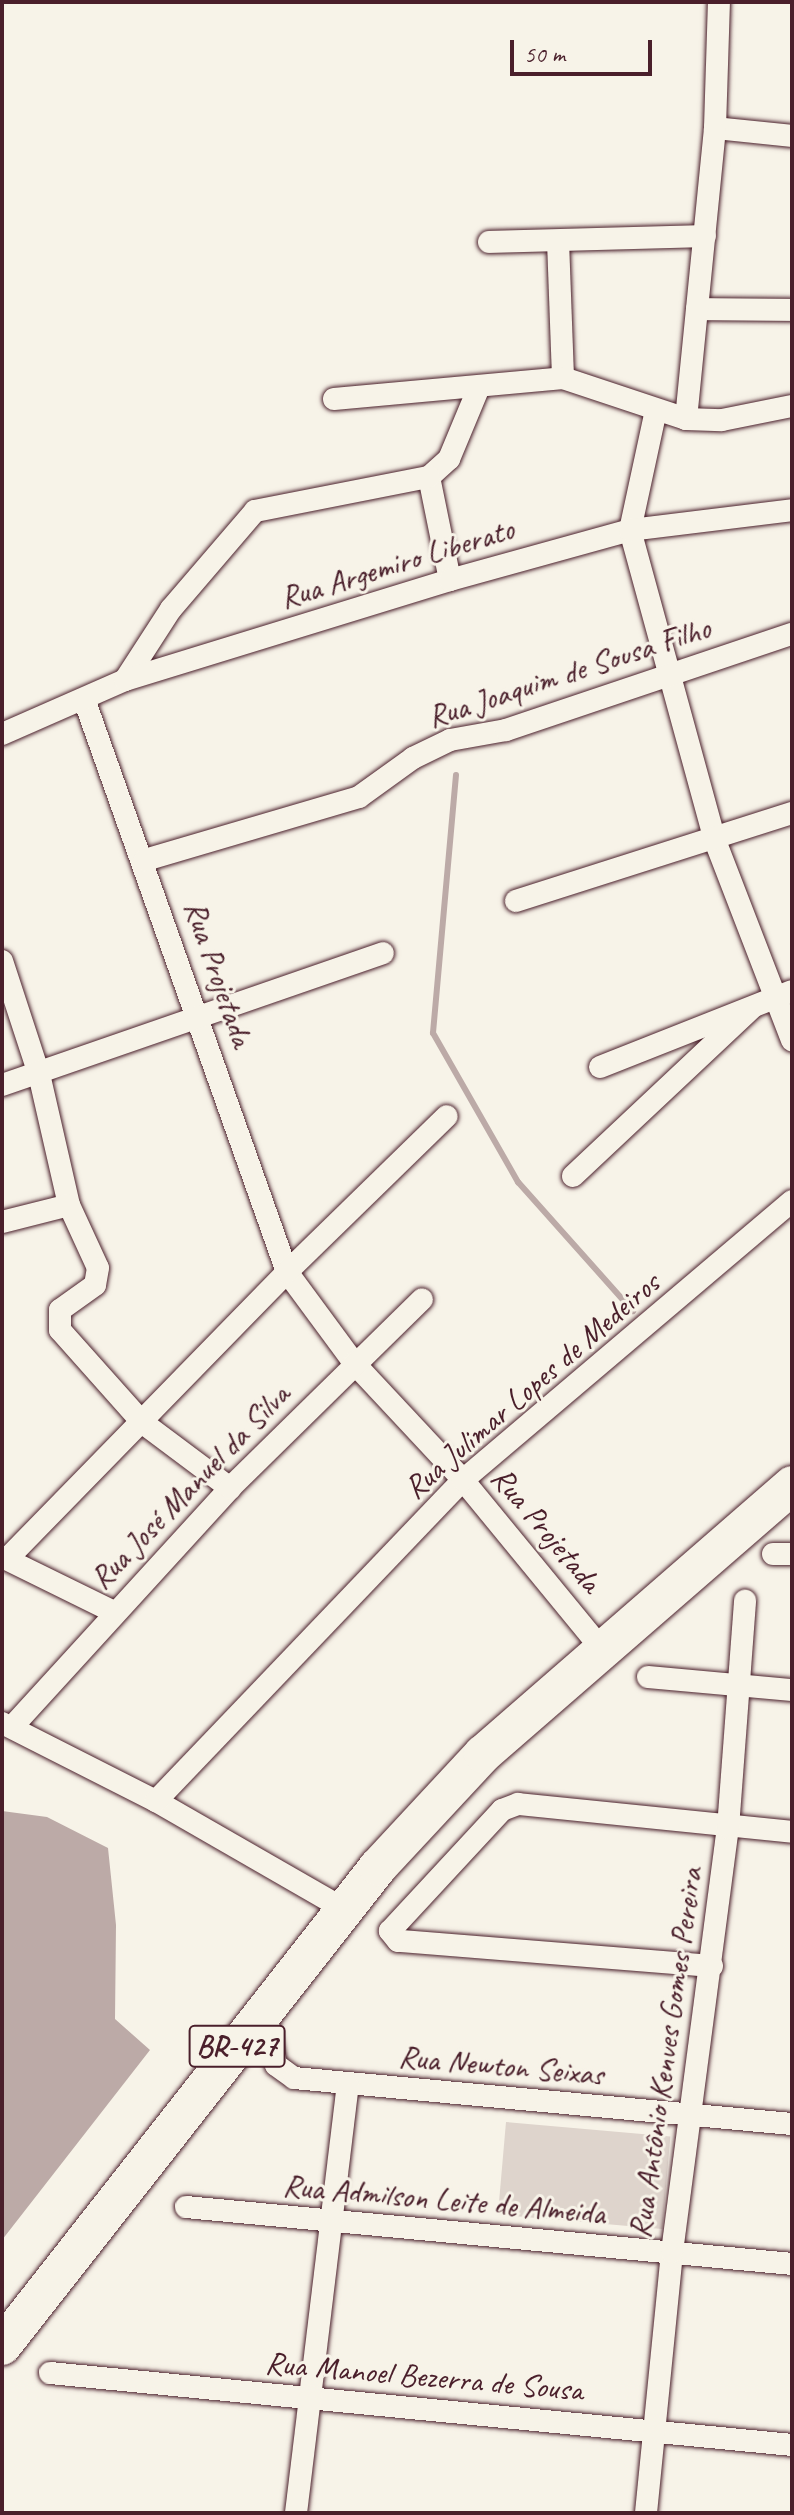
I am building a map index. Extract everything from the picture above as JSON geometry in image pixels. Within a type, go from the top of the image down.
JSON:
[{"type":"highway","name":"BR-427","points":[[2,2346],[344,1909],[483,1754],[601,1648],[792,1485]]},
{"type":"street","points":[[686,419],[715,128],[719,2]]},
{"type":"street","points":[[715,128],[792,136]]},
{"type":"street","points":[[489,242],[705,236]]},
{"type":"street","points":[[558,241],[563,378]]},
{"type":"street","points":[[697,309],[792,310]]},
{"type":"street","points":[[334,399],[563,378],[686,419],[722,420],[792,406]]},
{"type":"street","points":[[125,680],[171,609],[255,511],[429,477],[449,459],[479,387]]},
{"type":"street","points":[[656,410],[630,530],[714,838],[784,995],[792,1040]]},
{"type":"street","points":[[429,477],[450,580]]},
{"type":"street","name":"Rua Argemiro Liberato","points":[[2,734],[125,680],[450,580],[630,530],[792,510]]},
{"type":"street","name":"Rua Joaquim de Sousa Filho","points":[[145,860],[346,802],[376,787],[413,758],[450,740],[506,730],[792,634]]},
{"type":"street","name":"Rua Projetada","points":[[84,699],[145,860],[287,1272],[354,1363],[463,1480],[601,1648]]},
{"type":"street","points":[[516,901],[792,813]]},
{"type":"street","points":[[2,1085],[200,1020],[383,953]]},
{"type":"street","points":[[2,961],[39,1074],[69,1205],[97,1277],[86,1293],[60,1310],[57,1324],[143,1423],[230,1488]]},
{"type":"street","points":[[600,1067],[784,995]]},
{"type":"street","points":[[573,1176],[752,1008]]},
{"type":"street","points":[[114,1612],[4,1558],[143,1423],[287,1272],[447,1116]]},
{"type":"street","name":"Rua Julimar Lopes de Medeiros","points":[[156,1801],[463,1480],[652,1326],[792,1201]]},
{"type":"street","points":[[2,1222],[69,1205]]},
{"type":"street","name":"Rua José Manuel da Silva","points":[[7,1725],[230,1488],[422,1299]]},
{"type":"street","name":"Rua Antônio Kenves Gomes Pereira","points":[[646,2513],[672,2252],[694,2115],[728,1828],[745,1601]]},
{"type":"street","points":[[648,1677],[792,1690]]},
{"type":"street","points":[[7,1725],[156,1801],[344,1909]]},
{"type":"street","points":[[712,1966],[398,1941],[391,1937],[392,1927],[502,1810],[518,1804],[728,1828],[792,1832]]},
{"type":"street","name":"Rua Newton Seixas","points":[[265,2008],[280,2072],[348,2085],[792,2124]]},
{"type":"street","points":[[296,2513],[334,2223],[348,2085]]},
{"type":"street","name":"Rua Admilson Leite de Almeida","points":[[186,2207],[792,2264]]},
{"type":"street","name":"Rua Manoel Bezerra de Sousa","points":[[50,2373],[792,2445]]},
{"type":"shaded area","points":[[2,1811],[47,1817],[108,1848],[116,1925],[115,2019],[150,2050],[2,2240]]},
{"type":"shaded area","points":[[506,2122],[670,2136],[662,2229],[498,2215]]},
{"type":"waterway","points":[[456,775],[433,1033],[518,1182],[633,1311]]}]
